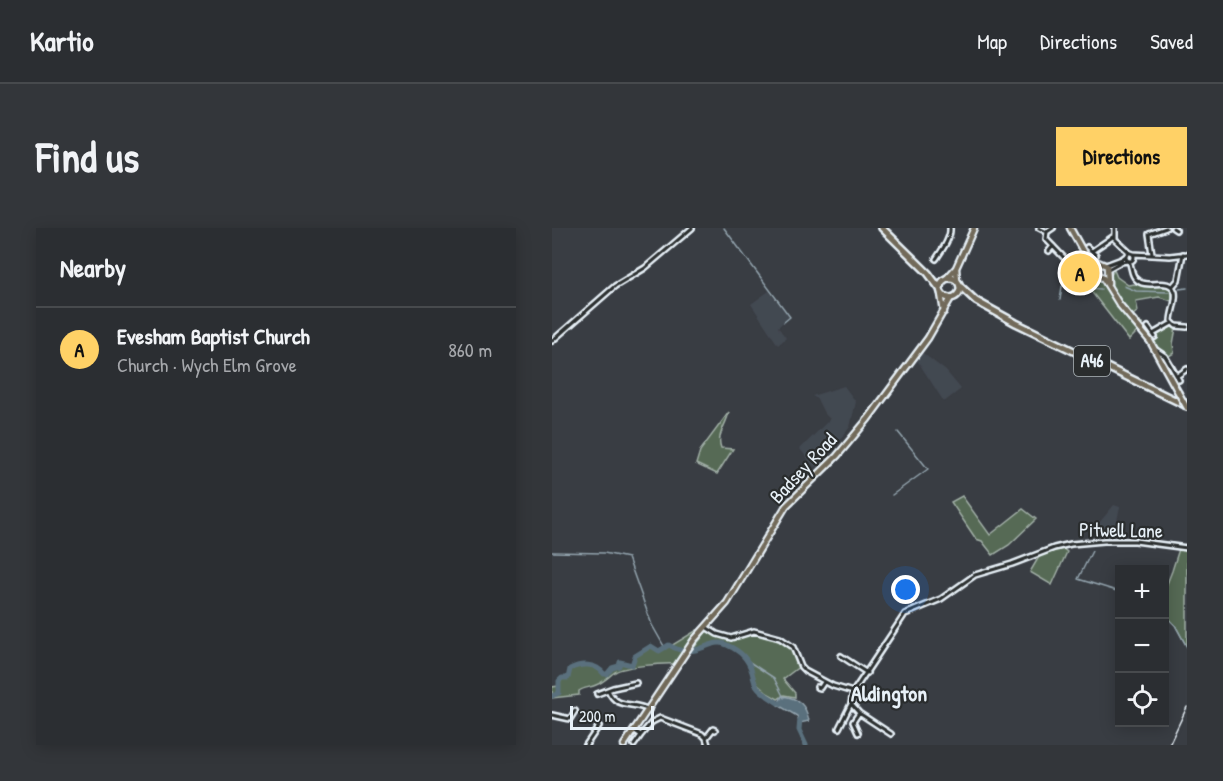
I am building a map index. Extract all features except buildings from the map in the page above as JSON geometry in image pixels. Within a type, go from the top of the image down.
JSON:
[{"type":"highway","points":[[882,228],[928,273],[945,298],[953,297],[959,292],[958,283],[928,273]]},
{"type":"highway","points":[[940,292],[940,284],[946,279]]},
{"type":"highway","name":"A46","points":[[958,283],[976,301],[1077,354],[1187,407]]},
{"type":"highway","name":"A46","points":[[953,297],[976,301]]},
{"type":"main road","points":[[946,279],[956,268],[974,228]]},
{"type":"main road","points":[[1070,228],[1085,257],[1156,350],[1187,407]]},
{"type":"main road","points":[[1085,257],[1107,269],[1108,287]]},
{"type":"main road","points":[[1095,271],[1099,263]]},
{"type":"main road","points":[[956,268],[958,283]]},
{"type":"main road","points":[[1101,277],[1107,269]]},
{"type":"main road","points":[[940,292],[944,312]]},
{"type":"main road","name":"Badsey Road","points":[[624,745],[689,647],[728,603],[786,506],[837,456],[868,419],[915,356],[953,297]]},
{"type":"street","points":[[552,341],[615,286],[645,268],[692,228]]},
{"type":"street","points":[[936,257],[948,239],[950,228]]},
{"type":"street","points":[[1039,228],[1047,232]]},
{"type":"street","points":[[1053,228],[1047,232],[1046,239],[1070,264]]},
{"type":"street","points":[[1092,251],[1114,236],[1115,228]]},
{"type":"street","points":[[1152,254],[1149,234],[1166,228]]},
{"type":"street","points":[[1114,236],[1130,257],[1132,272],[1139,282],[1155,285],[1165,283],[1172,287],[1175,295],[1171,316],[1173,323],[1187,327]]},
{"type":"street","points":[[1049,251],[1053,246]]},
{"type":"street","points":[[1088,247],[1096,255]]},
{"type":"street","points":[[1107,269],[1122,259],[1139,255],[1185,254],[1178,280],[1172,287]]},
{"type":"street","points":[[1148,327],[1154,336],[1173,323]]},
{"type":"street","points":[[1156,350],[1165,356],[1178,378],[1187,369]]},
{"type":"street","name":"Pitwell Lane","points":[[853,692],[905,614],[941,599],[966,579],[987,570],[1071,544],[1104,541],[1135,542],[1187,548]]},
{"type":"street","points":[[706,627],[721,636],[731,638],[754,631],[780,639],[793,647],[805,671],[853,692],[851,704],[839,728]]},
{"type":"street","points":[[841,656],[867,673]]},
{"type":"street","points":[[843,663],[846,659]]},
{"type":"street","points":[[817,687],[820,688],[824,681]]},
{"type":"street","points":[[597,694],[636,683]]},
{"type":"street","points":[[609,690],[616,701],[628,705],[637,704],[649,710]]},
{"type":"street","points":[[851,704],[859,713],[891,735]]},
{"type":"street","points":[[552,714],[569,721],[574,711]]},
{"type":"street","points":[[858,733],[853,722],[859,713]]},
{"type":"street","points":[[634,745],[652,722],[660,718],[702,734],[708,745]]},
{"type":"street","points":[[586,745],[599,726]]},
{"type":"street","points":[[706,738],[713,729],[715,730]]},
{"type":"street","points":[[635,731],[641,735]]},
{"type":"shaded area","points":[[769,291],[789,317],[778,327],[786,338],[778,345],[751,304]]},
{"type":"shaded area","points":[[920,351],[946,371],[961,389],[944,402],[915,357]]},
{"type":"shaded area","points":[[844,386],[856,402],[850,427],[815,468],[800,449],[830,419],[817,399],[812,396]]},
{"type":"shaded area","points":[[1114,505],[1120,507],[1113,539],[1105,540],[1094,529]]},
{"type":"green space","points":[[1083,256],[1138,331],[1129,340],[1090,290],[1080,289],[1063,270]]},
{"type":"green space","points":[[1115,268],[1117,277],[1128,285],[1158,285],[1172,290],[1172,301],[1159,297],[1136,301],[1138,311],[1133,315],[1154,338],[1152,339],[1118,299],[1110,277]]},
{"type":"green space","points":[[1171,326],[1176,328],[1174,353],[1167,357],[1152,341],[1158,333]]},
{"type":"green space","points":[[729,412],[720,443],[721,448],[733,449],[717,474],[696,464],[700,451]]},
{"type":"green space","points":[[962,496],[990,535],[1023,509],[1036,519],[1009,545],[993,555],[982,541],[976,539],[951,502]]},
{"type":"green space","points":[[1062,548],[1067,552],[1052,585],[1030,572],[1040,555]]},
{"type":"green space","points":[[1179,549],[1187,550],[1187,647],[1169,618],[1169,579]]},
{"type":"green space","points":[[697,630],[700,631],[676,664],[627,668],[615,672],[599,684],[579,691],[579,695],[552,698],[552,687],[559,686],[562,678],[568,678],[570,669],[588,665],[607,674],[612,668],[619,666],[620,662],[632,665],[635,656],[651,646],[659,651]]},
{"type":"green space","points":[[710,631],[733,639],[750,633],[759,633],[790,646],[800,666],[783,679],[795,693],[795,697],[784,695],[778,699],[767,693],[757,684],[745,656],[726,644],[718,643],[699,650],[693,649],[706,632]]},
{"type":"water","points":[[782,696],[793,698],[801,703],[809,721],[800,723],[797,716],[778,705]]},
{"type":"waterway","points":[[724,228],[790,317],[784,322]]},
{"type":"waterway","points":[[1060,300],[1062,286],[1101,289]]},
{"type":"waterway","points":[[1124,286],[1136,291],[1169,292]]},
{"type":"waterway","points":[[1179,289],[1187,288]]},
{"type":"waterway","points":[[892,495],[928,469],[898,432]]},
{"type":"waterway","points":[[1092,551],[1078,579],[1115,590]]},
{"type":"waterway","points":[[552,552],[604,553],[628,558],[652,625],[665,648]]},
{"type":"waterway","points":[[1169,619],[1175,625],[1187,647]]},
{"type":"waterway","points":[[552,696],[559,693],[559,681],[562,678],[568,678],[570,669],[574,667],[593,666],[607,674],[612,668],[619,666],[620,662],[632,665],[635,656],[651,646],[659,651],[669,645],[687,651],[721,643],[736,650],[746,659],[755,684],[766,695],[778,703],[783,703]]},
{"type":"waterway","points":[[748,661],[774,678],[784,698]]},
{"type":"waterway","points":[[800,718],[799,730],[806,745]]},
{"type":"railway","points":[[1169,745],[1187,707]]},
{"type":"place","name":"Evesham Baptist Church","points":[[1080,273]]},
{"type":"district","name":"Aldington","points":[[889,693]]}]
